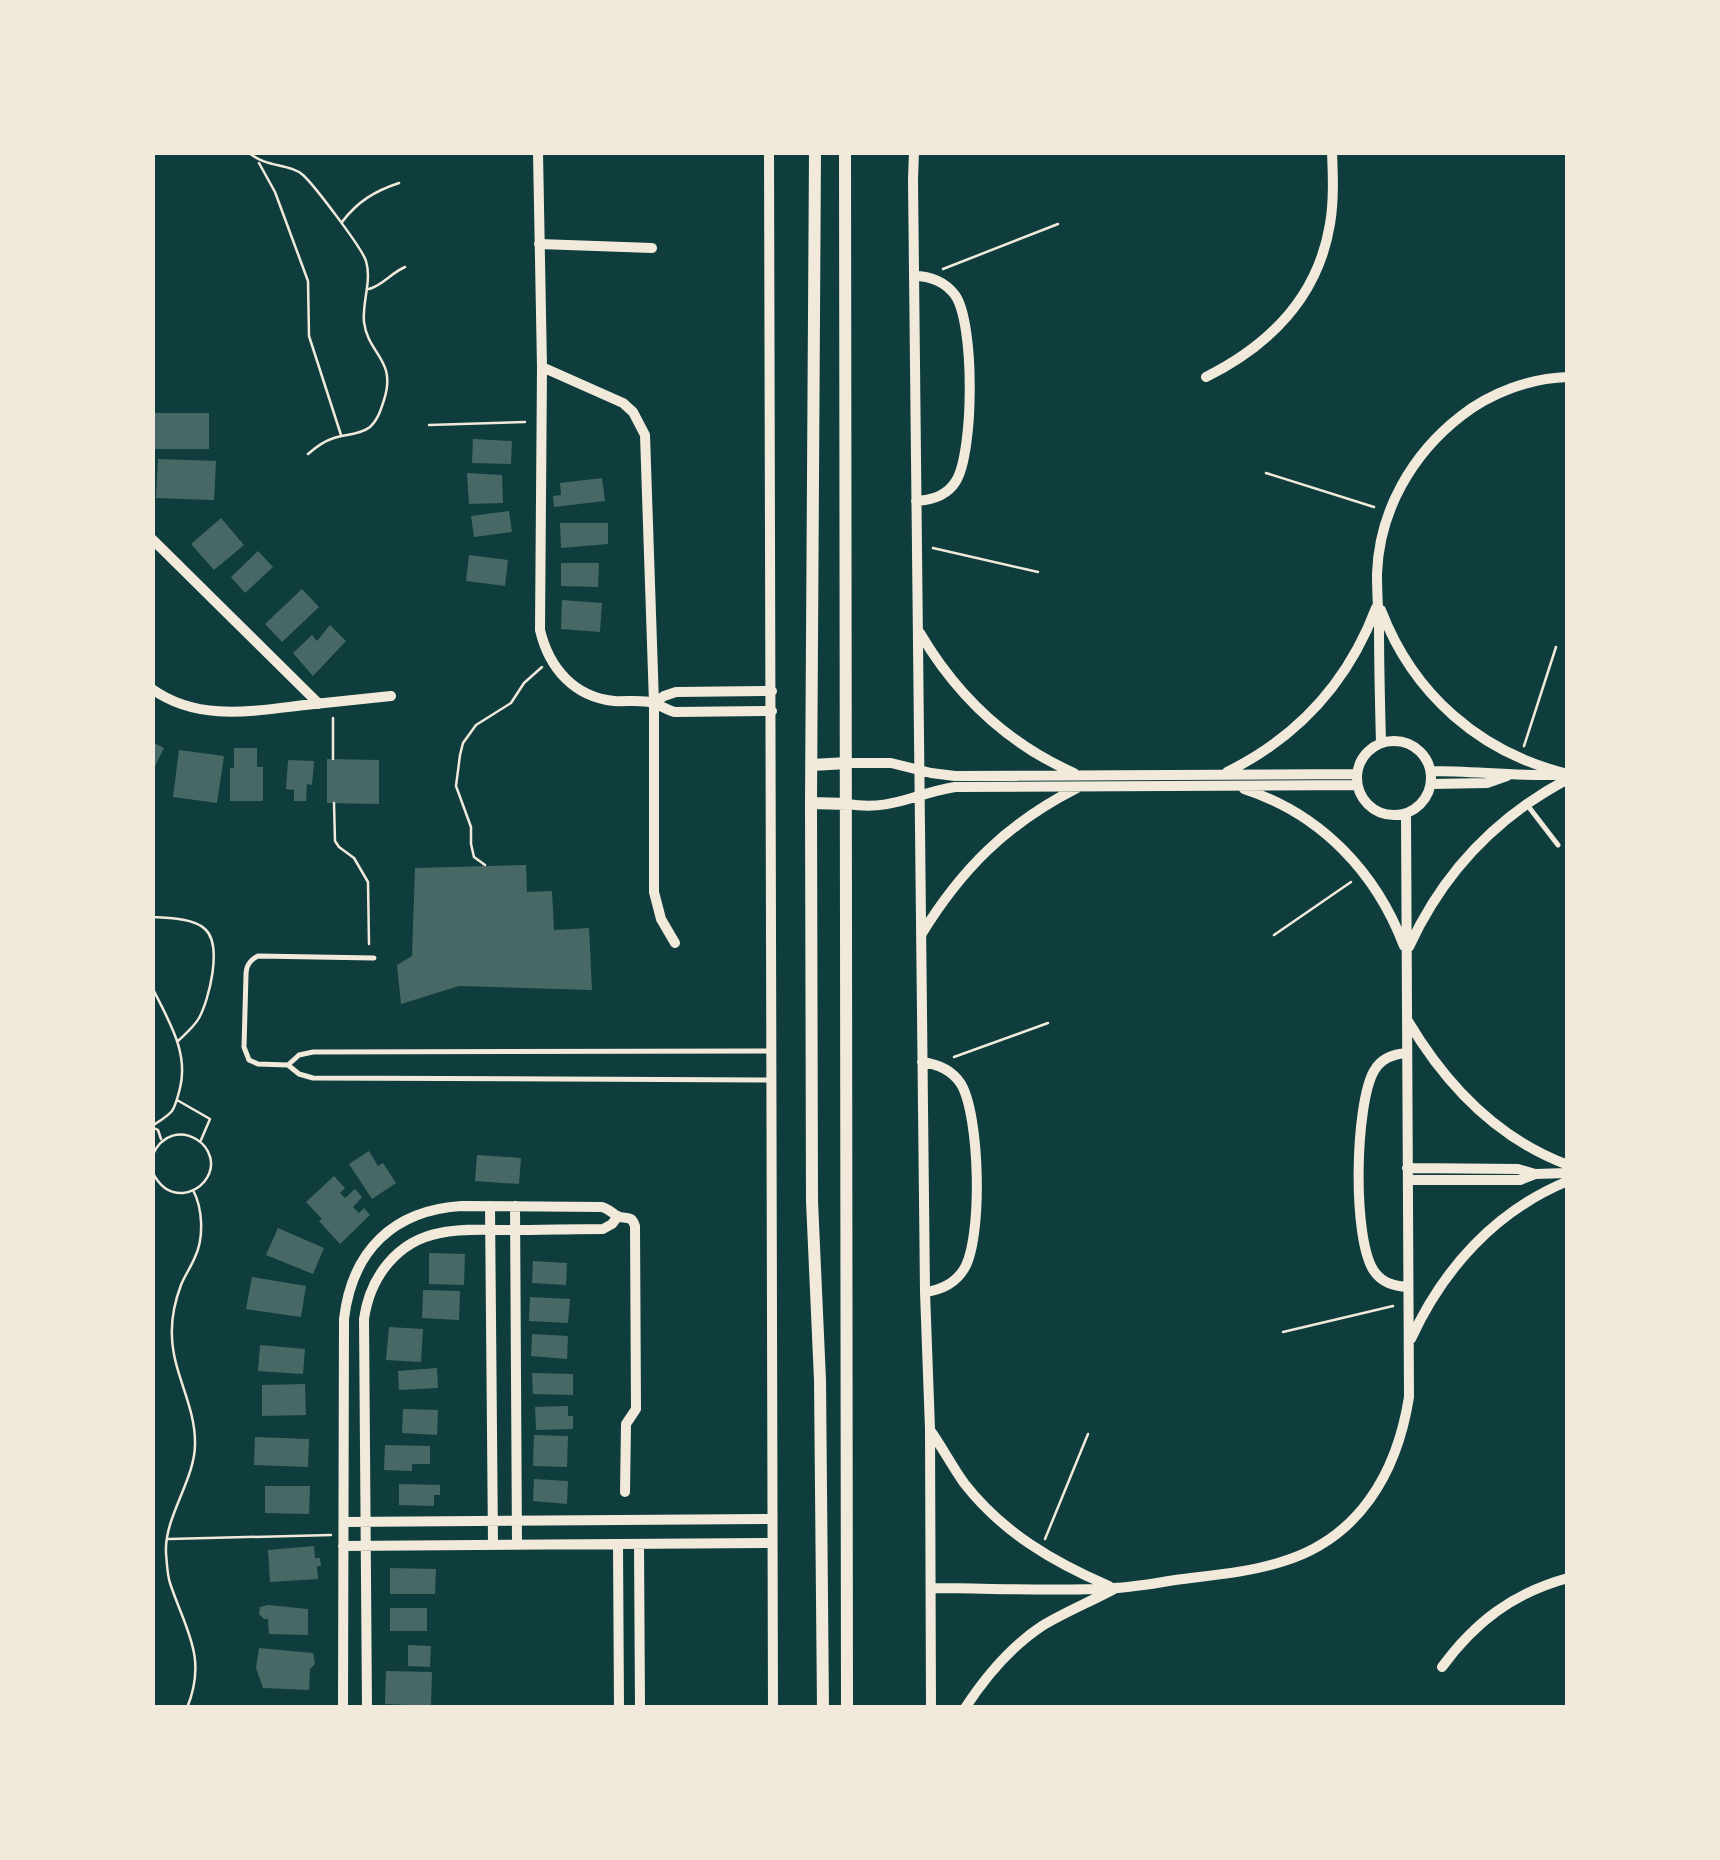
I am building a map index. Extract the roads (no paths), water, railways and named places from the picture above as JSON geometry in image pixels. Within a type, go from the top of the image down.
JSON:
[{"type":"street","points":[[538,152],[542,367],[540,630],[550,659],[569,683],[610,701],[654,703],[675,712],[772,712]]},
{"type":"street","points":[[769,152],[773,1708]]},
{"type":"street","points":[[815,152],[812,1201],[820,1380],[823,1708]]},
{"type":"street","points":[[846,152],[848,1708]]},
{"type":"street","points":[[914,152],[919,276],[916,501],[921,935],[928,1063],[924,1292],[930,1429],[932,1708]]},
{"type":"street","points":[[1206,377],[1264,342],[1288,317],[1307,288],[1321,258],[1330,224],[1332,154]]},
{"type":"street","points":[[539,244],[652,248]]},
{"type":"street","points":[[916,501],[940,497],[957,480],[968,435],[970,402],[967,351],[958,301],[944,284],[919,276]]},
{"type":"street","points":[[542,367],[622,403],[646,435],[654,703],[654,892],[661,919],[675,943]]},
{"type":"street","points":[[1381,743],[1377,572],[1389,511],[1403,481],[1443,430],[1469,410],[1528,383],[1568,377]]},
{"type":"street","points":[[152,539],[318,704]]},
{"type":"street","points":[[1378,602],[1404,658],[1432,696],[1492,744],[1568,776]]},
{"type":"street","points":[[1222,775],[1274,745],[1319,705],[1354,657],[1378,602]]},
{"type":"street","points":[[918,629],[952,682],[997,728],[1079,781]]},
{"type":"street","points":[[152,690],[209,712],[245,712],[390,696]]},
{"type":"street","points":[[654,703],[676,692],[772,691]]},
{"type":"street","points":[[1391,741],[1412,745],[1427,760],[1431,771],[1431,784],[1422,803],[1406,814],[1385,815],[1366,804],[1357,779],[1367,752],[1391,741]]},
{"type":"street","points":[[812,765],[890,762],[956,776],[1233,786],[1357,779]]},
{"type":"street","points":[[1431,771],[1568,776]]},
{"type":"street","points":[[1155,781],[1222,775],[1357,779]]},
{"type":"street","points":[[1431,784],[1487,783],[1507,776]]},
{"type":"street","points":[[1406,952],[1447,880],[1484,838],[1526,803],[1568,776]]},
{"type":"street","points":[[812,804],[876,806],[956,788],[1079,781]]},
{"type":"street","points":[[921,935],[977,859],[1025,818],[1079,781]]},
{"type":"street","points":[[1233,786],[1292,810],[1332,838],[1365,873],[1389,911],[1406,952]]},
{"type":"street","points":[[930,1588],[1115,1588],[1254,1569],[1284,1562],[1313,1548],[1339,1532],[1371,1498],[1394,1457],[1404,1428],[1408,1397],[1406,814]]},
{"type":"street","points":[[1406,1018],[1440,1070],[1482,1114],[1532,1148],[1568,1166]]},
{"type":"street","points":[[1407,1053],[1380,1062],[1371,1079],[1358,1171],[1370,1263],[1389,1284],[1408,1287]]},
{"type":"street","points":[[924,1292],[947,1286],[964,1268],[975,1224],[977,1190],[976,1156],[964,1088],[951,1073],[928,1063]]},
{"type":"street","points":[[1408,1174],[1518,1169],[1536,1174],[1568,1173]]},
{"type":"street","points":[[1408,1344],[1438,1288],[1479,1239],[1530,1200],[1568,1181]]},
{"type":"street","points":[[490,1206],[493,1544]]},
{"type":"street","points":[[343,1708],[344,1318],[352,1280],[361,1261],[373,1245],[404,1220],[442,1207],[490,1206],[602,1207],[631,1218],[636,1226],[636,1409],[626,1424],[625,1492]]},
{"type":"street","points":[[515,1206],[516,1544]]},
{"type":"street","points":[[367,1708],[364,1319],[372,1288],[388,1262],[413,1242],[443,1232],[603,1228],[618,1216]]},
{"type":"street","points":[[930,1429],[963,1480],[998,1520],[1062,1565],[1115,1588]]},
{"type":"street","points":[[344,1534],[366,1522],[772,1519]]},
{"type":"street","points":[[344,1534],[366,1546],[772,1543]]},
{"type":"street","points":[[618,1544],[619,1708]]},
{"type":"street","points":[[639,1544],[640,1708]]},
{"type":"street","points":[[1442,1667],[1475,1627],[1495,1611],[1541,1586],[1568,1578]]},
{"type":"street","points":[[965,1708],[983,1682],[1020,1643],[1064,1613],[1115,1588]]},
{"type":"lane","points":[[1526,803],[1558,845]]},
{"type":"lane","points":[[372,958],[258,956],[248,964],[246,975],[246,1056],[258,1064],[288,1065],[313,1078],[772,1080]]},
{"type":"lane","points":[[288,1065],[299,1055],[313,1052],[772,1051]]}]
